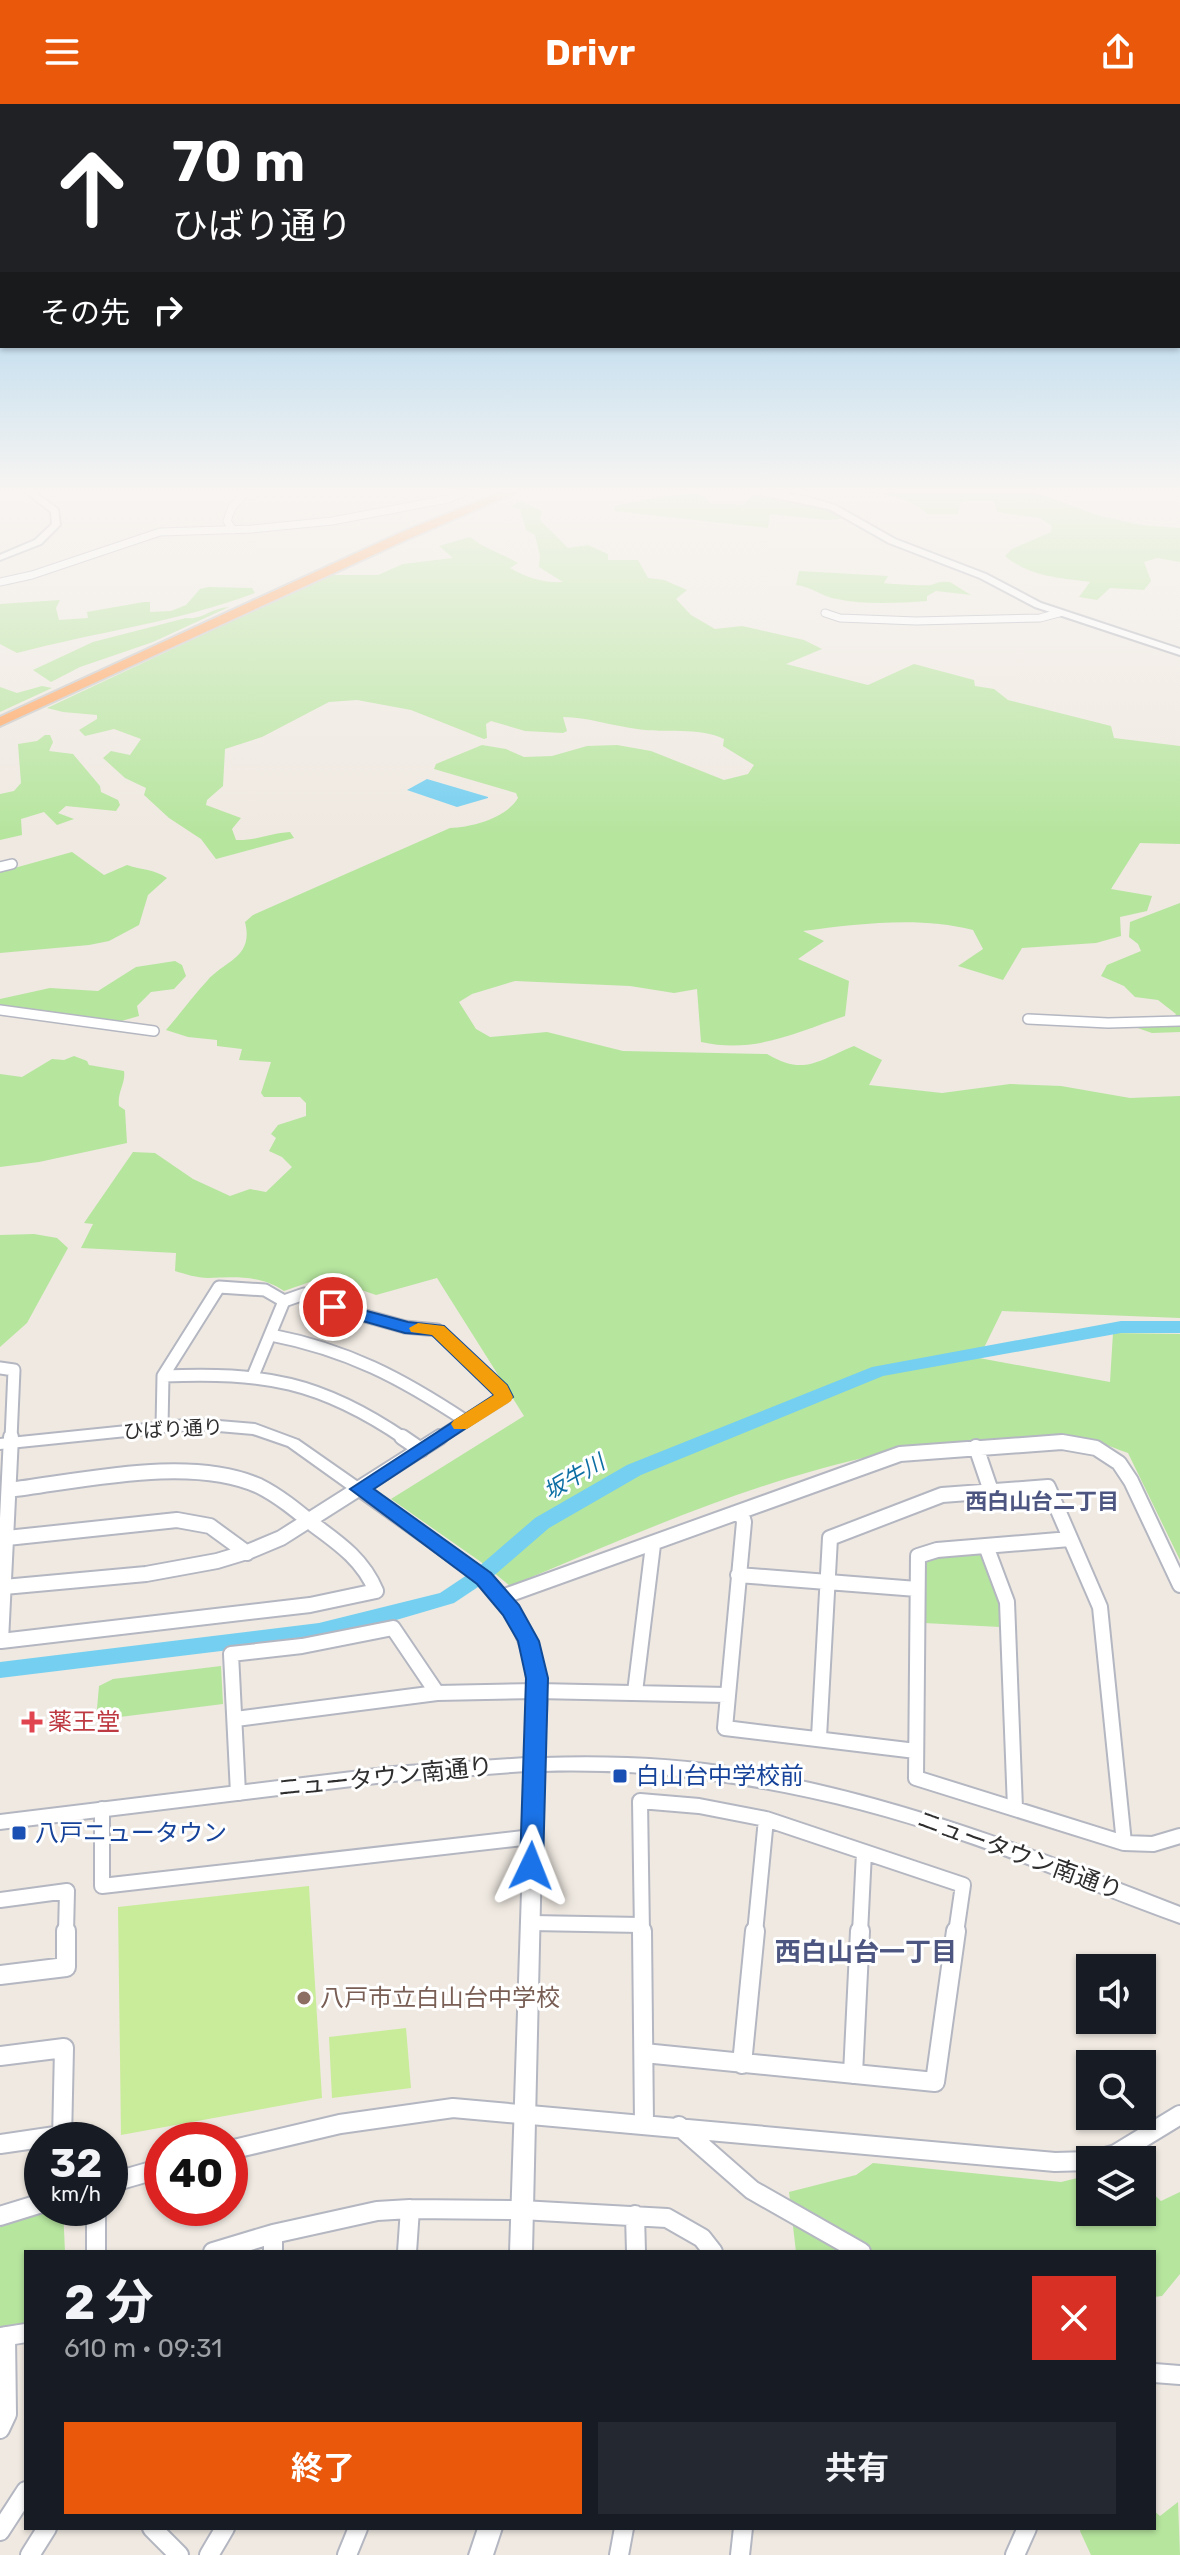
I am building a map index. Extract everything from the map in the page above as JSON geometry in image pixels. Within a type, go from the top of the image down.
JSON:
[{"type":"highway","points":[[0,720],[248,605]]},
{"type":"highway","points":[[0,720],[252,605]]},
{"type":"main road","points":[[1043,605],[1180,652]]},
{"type":"street","points":[[825,613],[840,618],[916,621],[1040,618],[1059,613]]},
{"type":"street","points":[[0,867],[12,864]]},
{"type":"street","points":[[0,1010],[154,1031]]},
{"type":"street","points":[[1028,1019],[1108,1023],[1180,1021]]},
{"type":"street","points":[[4,1587],[189,1567],[247,1553],[309,1521],[504,1397],[500,1389],[437,1330],[405,1327],[333,1307],[304,1294],[284,1301],[265,1290],[219,1287],[163,1376],[162,1427]]},
{"type":"street","points":[[253,1376],[284,1301]]},
{"type":"street","points":[[271,1335],[327,1346],[381,1367],[466,1421]]},
{"type":"street","points":[[0,1368],[14,1370],[6,1443],[9,1490],[1,1641],[310,1605],[376,1591],[370,1572],[362,1561],[309,1521],[260,1488],[208,1473],[176,1472],[9,1490]]},
{"type":"street","points":[[163,1376],[253,1376],[298,1384],[347,1403],[421,1450]]},
{"type":"street","name":"ひばり通り","points":[[6,1443],[162,1427],[225,1425],[274,1435],[307,1451],[474,1570],[498,1593],[528,1641],[537,1691],[521,2250]]},
{"type":"street","points":[[498,1593],[653,1545],[900,1454],[1062,1442],[1080,1444],[1119,1463],[1131,1481],[1180,1585]]},
{"type":"street","points":[[976,1447],[991,1491]]},
{"type":"street","points":[[819,1737],[830,1538],[942,1495],[1048,1487],[1100,1607],[1124,1843]]},
{"type":"street","points":[[741,1512],[744,1522],[725,1728],[916,1751]]},
{"type":"street","points":[[7,1538],[177,1520],[210,1526],[247,1553]]},
{"type":"street","points":[[1070,1539],[937,1550],[918,1556],[916,1778],[1124,1843],[1153,1844],[1180,1836]]},
{"type":"street","points":[[635,1692],[653,1545]]},
{"type":"street","points":[[986,1546],[1007,1602],[1015,1808]]},
{"type":"street","points":[[738,1575],[917,1589]]},
{"type":"street","points":[[238,1793],[231,1654],[302,1646],[393,1628],[437,1693]]},
{"type":"street","points":[[236,1719],[437,1693],[537,1691],[727,1695]]},
{"type":"street","name":"ニュータウン南通り","points":[[0,1822],[406,1771],[535,1763],[624,1765],[739,1775],[868,1802],[987,1839],[1180,1915]]},
{"type":"street","points":[[644,2053],[935,2082],[963,1885],[766,1819],[699,1806],[640,1801],[644,2123]]},
{"type":"street","points":[[102,1809],[102,1886],[532,1837]]},
{"type":"street","points":[[742,2064],[766,1819]]},
{"type":"street","points":[[853,2074],[864,1852]]},
{"type":"street","points":[[0,1900],[67,1891],[66,1967],[0,1975]]},
{"type":"street","points":[[531,1923],[641,1925]]},
{"type":"street","points":[[0,2056],[64,2048],[62,2122]]},
{"type":"street","points":[[248,2145],[321,2126],[397,2112],[453,2108],[1055,2162],[1076,2161]]},
{"type":"street","points":[[1129,2146],[1180,2115]]},
{"type":"street","points":[[679,2126],[752,2190],[857,2250]]},
{"type":"street","points":[[0,2144],[24,2142]]},
{"type":"street","points":[[0,2216],[24,2209]]},
{"type":"street","points":[[407,2250],[410,2209]]},
{"type":"street","points":[[226,2250],[273,2243],[377,2211],[410,2209],[521,2210],[667,2218],[702,2238],[711,2250]]},
{"type":"street","points":[[635,2215],[636,2250]]},
{"type":"street","points":[[96,2226],[96,2250]]},
{"type":"street","points":[[0,2429],[7,2414],[3,2336],[24,2333]]},
{"type":"street","points":[[1156,2373],[1180,2375]]},
{"type":"street","points":[[0,2531],[24,2494]]},
{"type":"street","points":[[30,2555],[46,2530]]},
{"type":"street","points":[[154,2530],[179,2555]]},
{"type":"street","points":[[209,2555],[224,2530]]},
{"type":"street","points":[[347,2555],[357,2530]]},
{"type":"street","points":[[481,2555],[489,2530]]},
{"type":"street","points":[[619,2555],[624,2530]]},
{"type":"street","points":[[740,2555],[743,2530]]},
{"type":"street","points":[[1015,2555],[1026,2530]]},
{"type":"green space","points":[[0,605],[57,605],[59,620],[88,618],[87,612],[125,605],[150,605],[150,612],[171,611],[185,605],[217,605],[17,653],[0,644]]},
{"type":"green space","points":[[265,605],[682,605],[691,615],[715,629],[742,626],[804,640],[822,649],[786,664],[868,685],[914,664],[974,680],[975,686],[994,689],[1008,700],[1111,726],[1114,738],[1180,746],[1180,844],[1140,843],[1111,889],[1152,896],[1147,911],[1120,917],[1121,936],[1096,943],[1022,948],[1003,980],[958,966],[983,949],[973,930],[910,922],[803,931],[824,941],[798,959],[849,981],[845,1016],[757,1044],[701,1042],[697,989],[674,993],[630,986],[515,981],[472,994],[459,1002],[476,1029],[490,1037],[547,1032],[623,1051],[767,1054],[780,1061],[801,1065],[820,1061],[854,1046],[882,1060],[869,1085],[942,1093],[1010,1084],[1061,1086],[1130,1098],[1180,1096],[1180,1318],[1002,1311],[979,1358],[1110,1382],[1113,1333],[1180,1334],[1180,1560],[1128,1453],[1088,1439],[1067,1437],[938,1445],[812,1471],[690,1512],[510,1586],[391,1499],[524,1416],[437,1278],[376,1295],[324,1277],[284,1291],[257,1280],[204,1278],[175,1271],[176,1253],[81,1248],[93,1224],[84,1223],[133,1152],[155,1153],[193,1179],[230,1196],[250,1189],[266,1192],[292,1167],[282,1157],[269,1151],[276,1138],[271,1134],[278,1125],[306,1116],[306,1103],[300,1097],[264,1097],[261,1093],[271,1062],[239,1060],[242,1049],[217,1046],[217,1040],[188,1037],[166,1030],[207,981],[242,951],[247,934],[245,922],[253,915],[450,828],[488,820],[506,811],[518,798],[516,793],[434,769],[436,764],[482,745],[506,749],[524,757],[552,756],[587,746],[617,745],[651,751],[724,780],[748,774],[754,765],[723,746],[724,739],[693,731],[628,728],[563,717],[567,731],[563,733],[525,731],[491,721],[486,724],[487,738],[484,739],[411,710],[357,700],[329,702],[262,737],[225,749],[223,786],[207,800],[206,805],[241,818],[232,829],[236,840],[290,832],[294,838],[216,859],[201,839],[169,818],[144,795],[146,788],[125,778],[103,758],[111,751],[130,755],[141,739],[114,729],[85,736],[79,730],[97,719],[97,715],[47,708]]},
{"type":"green space","points":[[229,607],[153,642],[80,667],[51,682],[33,670],[93,642]]},
{"type":"green space","points":[[42,686],[52,688],[0,712],[0,687],[17,693]]},
{"type":"green space","points":[[50,735],[53,742],[49,751],[73,754],[100,786],[101,792],[118,800],[120,805],[116,811],[66,806],[58,813],[74,819],[57,825],[44,812],[21,819],[22,835],[0,840],[0,794],[14,791],[21,783],[18,744],[37,741]]},
{"type":"green space","points":[[72,852],[104,875],[127,865],[167,878],[148,895],[139,925],[109,941],[0,953],[0,872]]},
{"type":"green space","points":[[1180,903],[1180,1032],[1152,1033],[1129,1025],[1169,1024],[1176,1014],[1158,1000],[1135,997],[1124,986],[1101,976],[1107,965],[1141,951],[1129,937],[1130,922]]},
{"type":"green space","points":[[175,961],[182,965],[186,976],[174,989],[151,992],[137,1006],[139,1016],[118,1022],[0,1005],[0,999],[50,988],[98,991],[136,967]]},
{"type":"green space","points":[[74,1056],[87,1061],[89,1065],[124,1071],[119,1106],[125,1110],[127,1143],[0,1167],[0,1074],[22,1077],[52,1059],[64,1060]]},
{"type":"green space","points":[[34,1234],[57,1238],[68,1248],[27,1323],[0,1347],[0,1235]]},
{"type":"green space","points":[[981,1551],[1000,1604],[1000,1627],[924,1623],[925,1564],[943,1554]]},
{"type":"green space","points":[[221,1666],[223,1704],[96,1720],[99,1686],[113,1679]]},
{"type":"green space","points":[[309,1886],[322,2098],[192,2122],[144,2122],[144,2131],[128,2134],[128,2122],[121,2122],[118,1907]]},
{"type":"green space","points":[[406,2028],[411,2088],[332,2098],[329,2037]]},
{"type":"green space","points":[[873,2163],[1061,2182],[1076,2178],[1076,2226],[1156,2226],[1156,2197],[1161,2201],[1180,2192],[1180,2274],[1162,2296],[1156,2297],[1156,2250],[796,2250],[789,2192],[856,2175]]},
{"type":"green space","points":[[24,2219],[24,2226],[64,2226],[65,2250],[24,2250],[24,2327],[0,2332],[0,2227]]},
{"type":"green space","points":[[1178,2502],[1180,2555],[1091,2555],[1080,2531],[1156,2530],[1156,2513],[1160,2516]]},
{"type":"water","points":[[427,779],[488,798],[457,807],[407,790]]},
{"type":"waterway","name":"坂牛川","points":[[0,1670],[319,1631],[386,1616],[447,1598],[483,1574],[542,1523],[634,1470],[879,1371],[1121,1327],[1180,1327]]},
{"type":"slow traffic","points":[[418,1328],[437,1330],[500,1389],[504,1397],[460,1424]]},
{"type":"place","name":"薬王堂","points":[[32,1722]]},
{"type":"place","name":"白山台中学校前","points":[[620,1776]]},
{"type":"place","name":"八戸ニュータウン","points":[[19,1833]]},
{"type":"place","name":"八戸市立白山台中学校","points":[[304,1998]]},
{"type":"district","name":"西白山台二丁目","points":[[1042,1501]]},
{"type":"district","name":"西白山台一丁目","points":[[866,1952]]},
{"type":"route","points":[[333,1307],[405,1327],[437,1330],[500,1389],[504,1397],[360,1489],[484,1578],[502,1597],[528,1641],[537,1678],[531,1866]]}]
